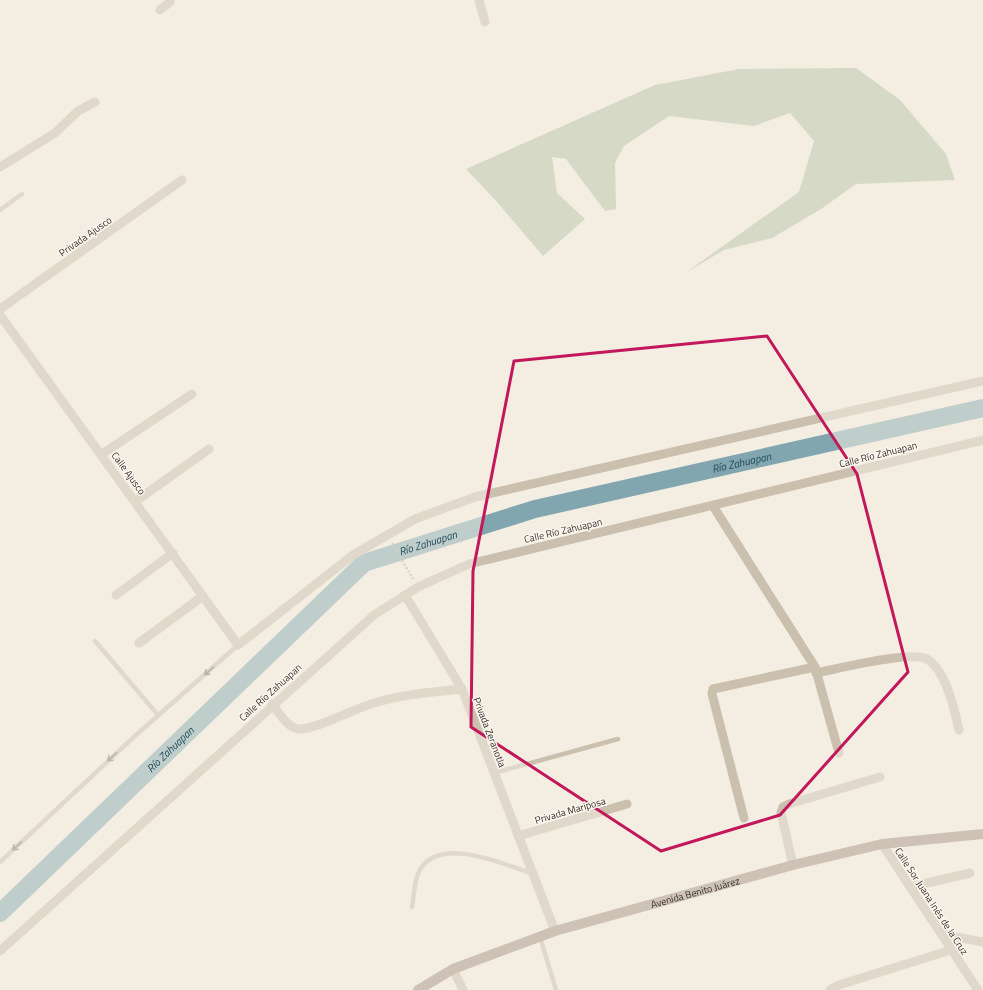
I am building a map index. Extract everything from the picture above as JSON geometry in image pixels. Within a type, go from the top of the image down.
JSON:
[{"type":"main road","name":"Avenida Benito Juárez","points":[[418,990],[453,969],[555,931],[793,865],[882,844],[983,834]]},
{"type":"street","points":[[160,10],[170,2],[170,0]]},
{"type":"street","points":[[479,0],[485,22]]},
{"type":"street","points":[[0,167],[56,133],[78,111],[95,102]]},
{"type":"street","name":"Privada Ajusco","points":[[0,310],[182,180]]},
{"type":"street","name":"Calle Ajusco","points":[[0,315],[136,501],[238,645]]},
{"type":"street","points":[[238,645],[353,555],[415,519],[475,497],[983,381]]},
{"type":"street","points":[[102,454],[192,394]]},
{"type":"street","name":"Calle Río Zahuapan","points":[[0,950],[272,704],[374,615],[405,595],[469,564],[983,440]]},
{"type":"street","points":[[136,501],[209,449]]},
{"type":"street","points":[[713,506],[815,670],[839,753]]},
{"type":"street","points":[[116,595],[173,553]]},
{"type":"street","points":[[405,595],[462,689]]},
{"type":"street","points":[[139,643],[203,596]]},
{"type":"street","points":[[744,818],[712,694],[713,689],[815,670],[906,656],[927,658],[937,668],[952,700],[959,730]]},
{"type":"street","name":"Privada Zeranotla","points":[[272,704],[288,724],[298,729],[311,727],[373,703],[394,698],[462,689],[555,931]]},
{"type":"street","points":[[793,865],[781,814],[783,807],[880,777]]},
{"type":"street","name":"Privada Mariposa","points":[[518,836],[627,804]]},
{"type":"street","name":"Calle Sor Juana Inés de la Cruz","points":[[882,844],[951,950],[979,988]]},
{"type":"street","points":[[910,887],[970,873]]},
{"type":"street","points":[[941,934],[983,942]]},
{"type":"street","points":[[830,990],[839,985],[951,950]]},
{"type":"street","points":[[453,969],[463,990]]},
{"type":"lane","points":[[0,210],[22,194]]},
{"type":"lane","points":[[95,642],[158,715]]},
{"type":"lane","points":[[0,862],[158,715],[238,645]]},
{"type":"lane","points":[[494,773],[618,739]]},
{"type":"lane","points":[[412,907],[418,873],[430,859],[450,852],[484,857],[533,874]]},
{"type":"lane","points":[[540,937],[556,990]]},
{"type":"path","points":[[394,546],[408,570]]},
{"type":"highlighted area","points":[[767,336],[857,474],[908,672],[780,815],[661,851],[471,727],[473,571],[514,361]]},
{"type":"green space","points":[[856,68],[900,100],[946,154],[955,180],[856,184],[821,209],[772,238],[724,250],[685,273],[799,192],[814,141],[790,113],[754,126],[669,116],[624,146],[615,163],[616,209],[605,211],[566,159],[552,157],[557,193],[585,219],[543,256],[498,203],[466,169],[655,85],[739,69]]},
{"type":"waterway","name":"Río Zahuapan","points":[[0,913],[364,563],[535,509],[983,408]]}]
